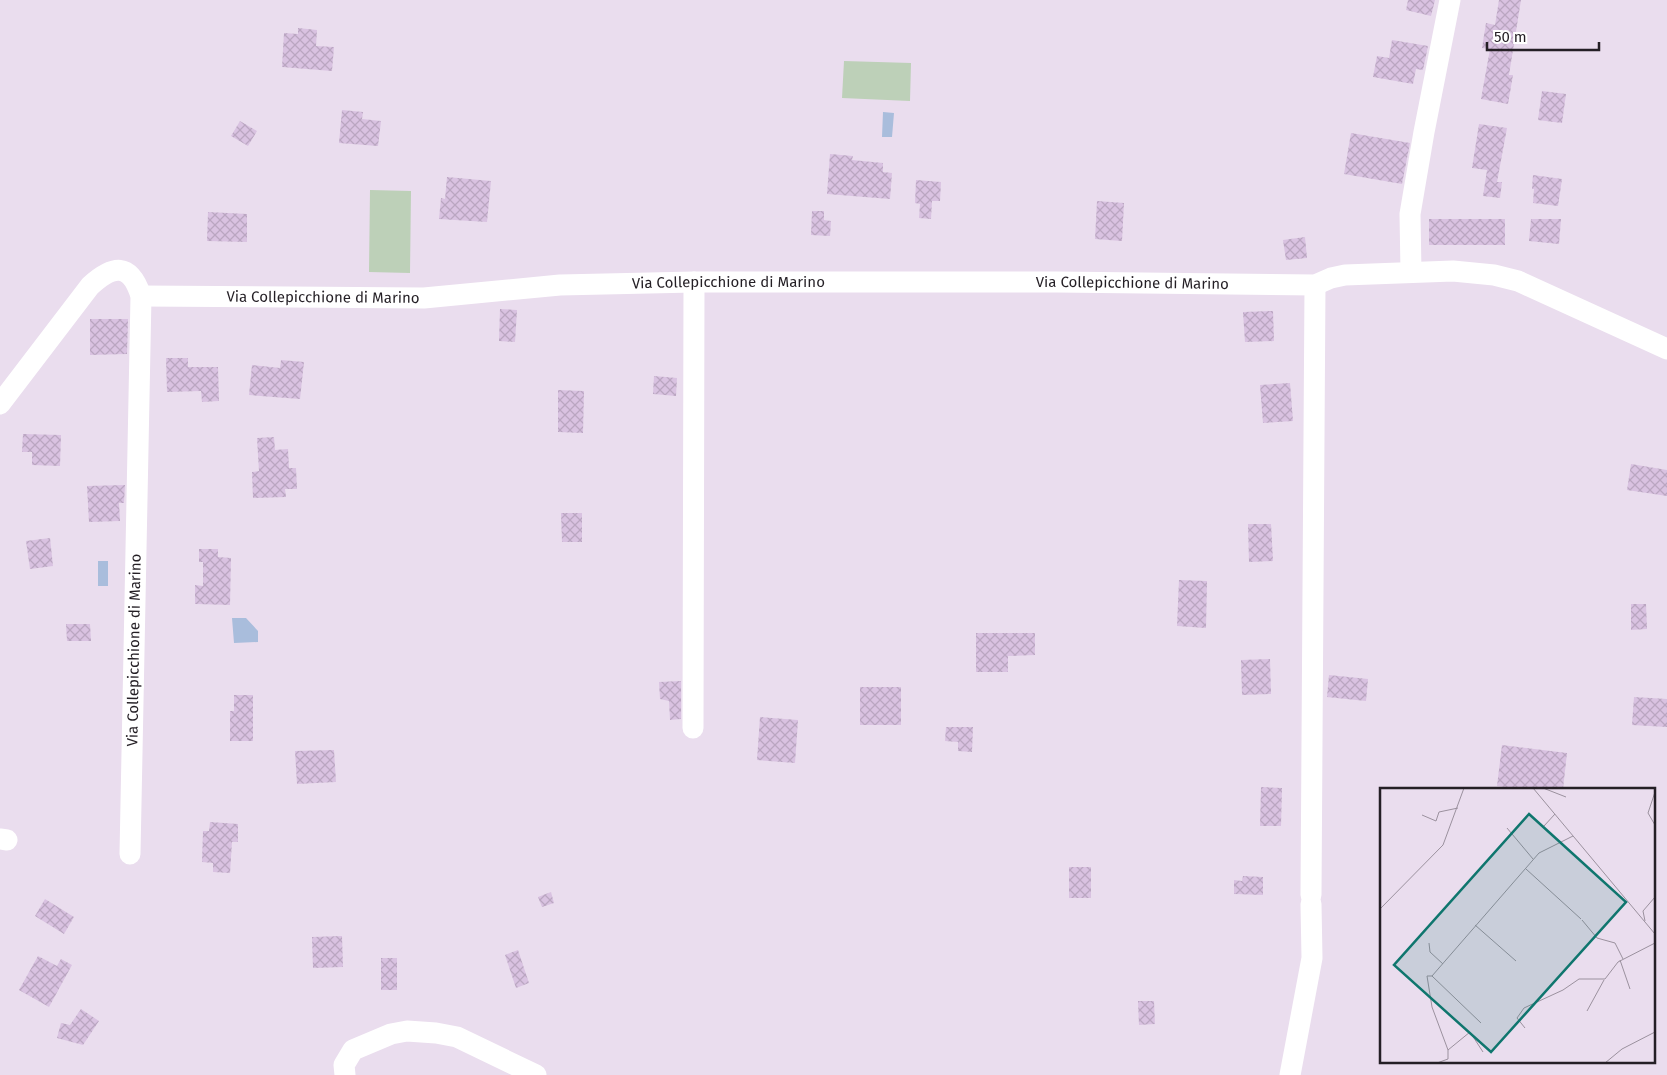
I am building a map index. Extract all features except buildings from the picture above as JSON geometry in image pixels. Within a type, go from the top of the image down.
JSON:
[{"type":"street","points":[[1411,272],[1410,214],[1450,0]]},
{"type":"street","points":[[0,404],[85,292],[101,276],[113,270],[122,270],[136,284],[141,296]]},
{"type":"street","points":[[1290,1075],[1312,958],[1315,285],[1338,276],[1411,272],[1481,273],[1506,277],[1529,285],[1667,349]]},
{"type":"street","points":[[693,728],[694,282]]},
{"type":"street","name":"Via Collepicchione di Marino","points":[[130,854],[141,296],[424,298],[560,284],[694,282],[1066,282],[1315,285]]},
{"type":"street","points":[[345,1075],[344,1065],[353,1050],[381,1038],[408,1031],[458,1037],[536,1075]]},
{"type":"green space","points":[[844,61],[911,63],[910,101],[842,98]]},
{"type":"green space","points":[[370,190],[411,191],[410,273],[369,272]]},
{"type":"water","points":[[883,112],[894,113],[892,137],[882,137]]},
{"type":"water","points":[[98,561],[108,561],[108,586],[98,586]]},
{"type":"water","points":[[232,618],[246,618],[258,631],[258,642],[234,643]]}]
